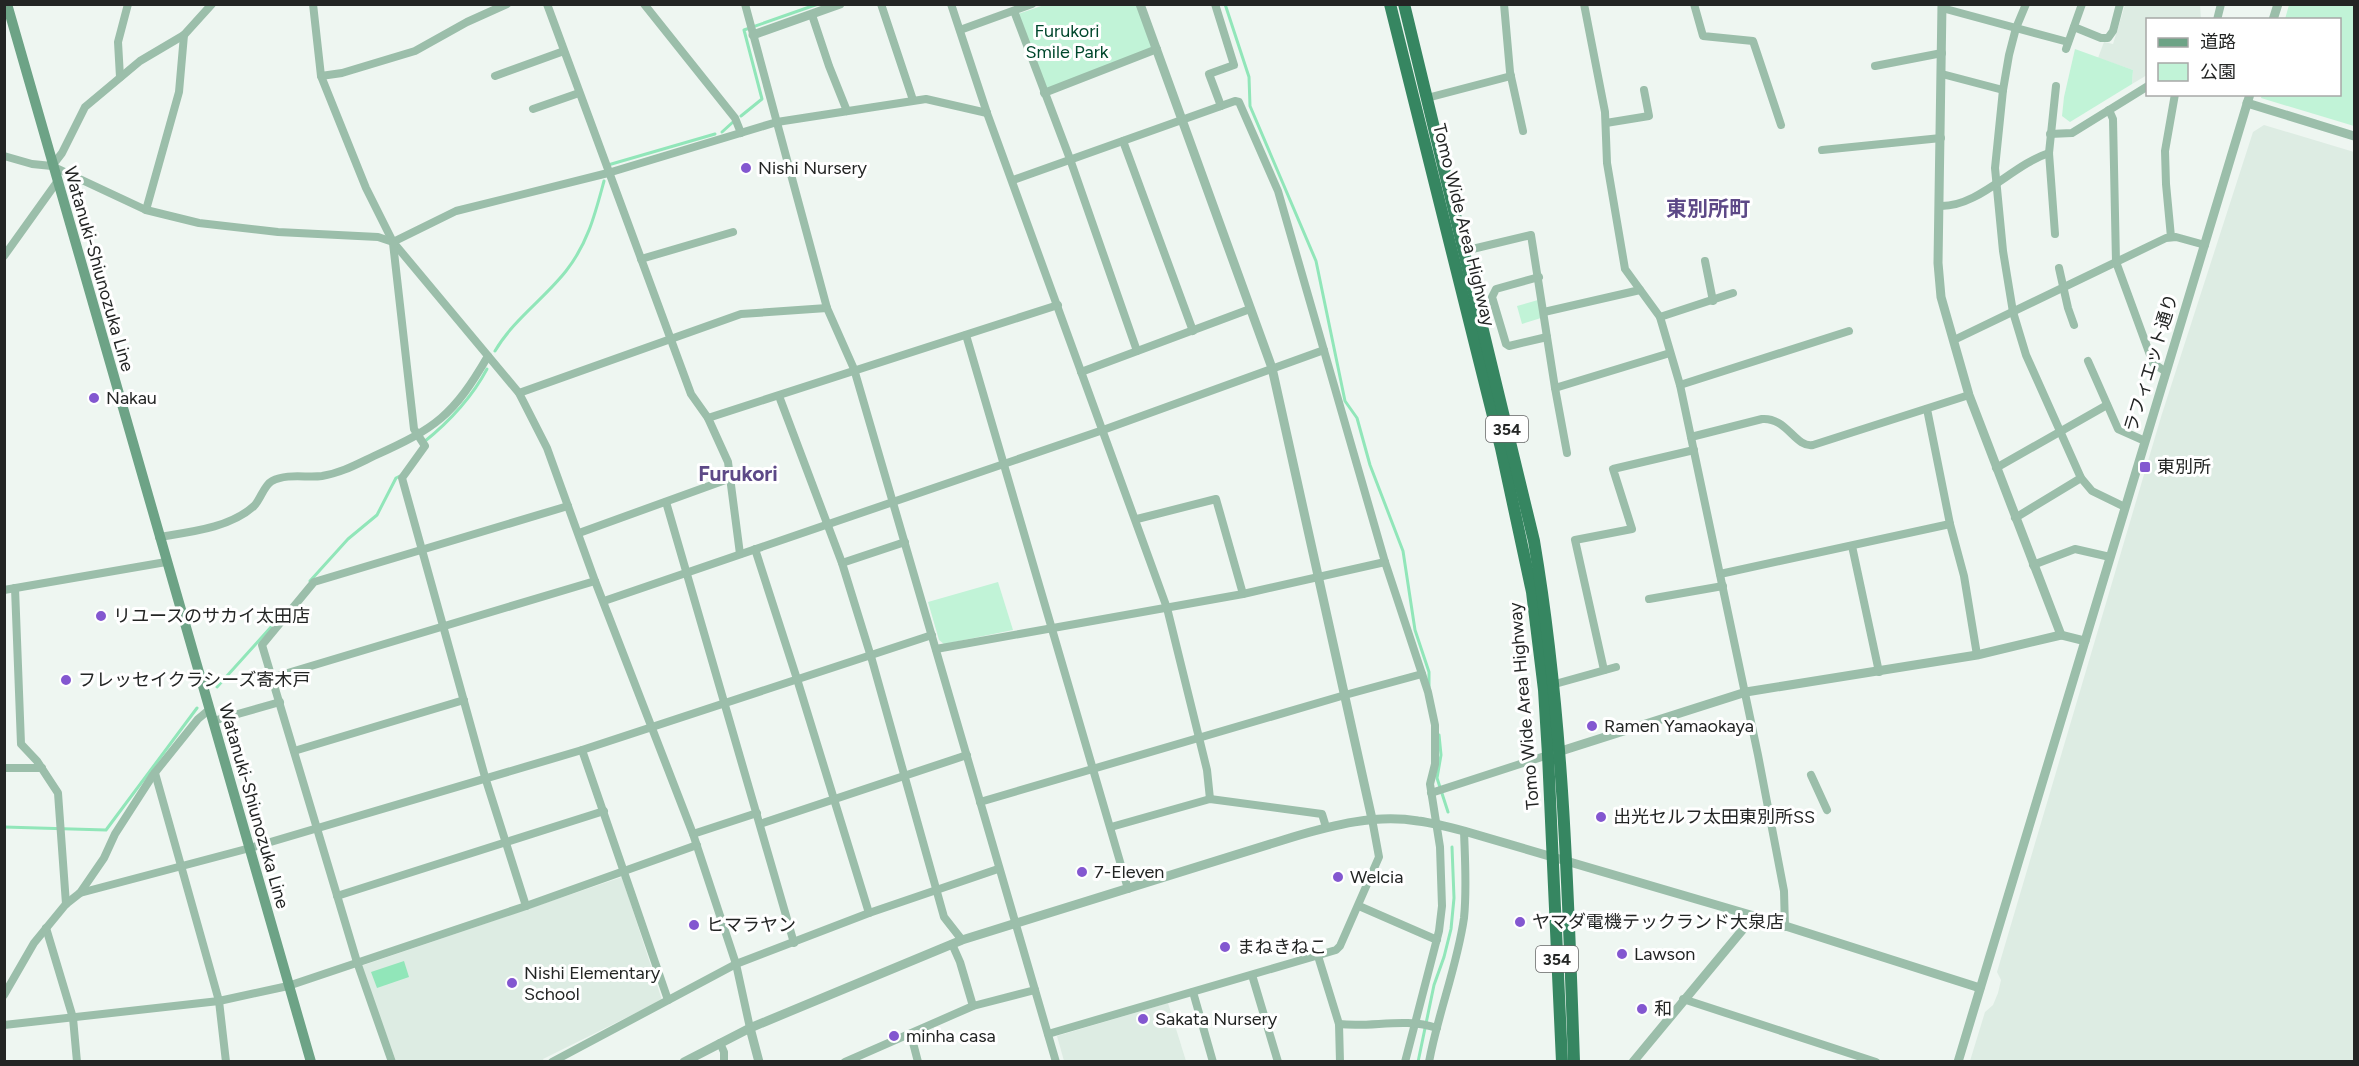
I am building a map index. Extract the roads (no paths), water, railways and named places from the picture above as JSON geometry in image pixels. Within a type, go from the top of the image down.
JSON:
[{"type":"highway","name":"Tomo Wide Area Highway","points":[[1390,4],[1501,448],[1532,592],[1544,690],[1562,1062]]},
{"type":"highway","name":"Tomo Wide Area Highway","points":[[1404,4],[1534,541],[1555,684],[1561,751],[1574,1062]]},
{"type":"main road","name":"Watanuki-Shiunozuka Line","points":[[7,4],[311,1062]]},
{"type":"street","points":[[120,77],[118,42],[128,4]]},
{"type":"street","points":[[52,166],[62,153],[85,106],[140,61],[184,35],[212,4]]},
{"type":"street","points":[[313,4],[321,76],[366,188],[393,242],[519,393],[547,448],[595,581],[697,845],[736,964],[759,1062]]},
{"type":"street","points":[[321,76],[342,73],[415,51],[507,4]]},
{"type":"street","points":[[547,4],[691,394],[708,418],[728,462],[740,554]]},
{"type":"street","points":[[644,4],[735,118],[741,133]]},
{"type":"street","points":[[745,4],[827,308],[854,369],[1056,1062]]},
{"type":"street","points":[[753,35],[840,4]]},
{"type":"street","points":[[881,4],[913,100]]},
{"type":"street","points":[[951,4],[987,113],[1137,519],[1167,608],[1208,770],[1210,799]]},
{"type":"street","points":[[960,30],[1032,4]]},
{"type":"street","points":[[1048,1034],[1336,950],[1359,906],[1379,852],[1272,368],[1140,4]]},
{"type":"street","points":[[1215,4],[1234,65],[1209,74],[1221,106]]},
{"type":"street","points":[[1504,4],[1511,76],[1523,131]]},
{"type":"street","points":[[1584,4],[1606,123],[1608,166],[1625,269],[1660,317],[1680,386],[1746,692],[1784,891],[1785,927]]},
{"type":"street","points":[[1694,4],[1703,36],[1753,41],[1781,125]]},
{"type":"street","points":[[2026,4],[2016,28],[2003,90],[1995,168],[2013,312],[2026,355],[2081,478],[2092,491],[2125,507]]},
{"type":"street","points":[[2061,635],[1970,395],[1939,282],[1942,6],[2067,46],[2082,4]]},
{"type":"street","points":[[2074,27],[2101,38],[2108,38],[2113,31],[2120,4]]},
{"type":"street","points":[[1014,11],[1070,159],[1137,351]]},
{"type":"street","points":[[813,15],[829,66],[847,111]]},
{"type":"street","points":[[146,210],[179,92],[184,35]]},
{"type":"street","points":[[1044,93],[1157,50]]},
{"type":"street","points":[[495,76],[564,51]]},
{"type":"street","points":[[1875,66],[1942,53]]},
{"type":"street","points":[[1942,74],[2003,90]]},
{"type":"street","points":[[1427,98],[1511,76]]},
{"type":"street","points":[[2055,234],[2049,153],[2056,86]]},
{"type":"street","points":[[2050,134],[2072,133],[2146,87]]},
{"type":"street","points":[[1606,123],[1649,116],[1644,90]]},
{"type":"street","points":[[533,109],[579,93]]},
{"type":"street","points":[[2171,237],[2165,164],[2175,96]]},
{"type":"street","points":[[4,156],[33,164],[52,166],[146,210],[199,223],[278,232],[378,237],[393,242],[456,211],[608,173],[777,122],[926,99],[987,113]]},
{"type":"street","points":[[2248,99],[2355,136]]},
{"type":"street","name":"ラフィエット通り","points":[[1958,1062],[2248,99]]},
{"type":"street","points":[[1013,180],[1235,100],[1239,102],[1278,191],[1385,562],[1422,674],[1435,725],[1435,764],[1430,784],[1438,825],[1442,906],[1437,940],[1405,1062]]},
{"type":"street","points":[[2109,110],[2113,119],[2116,262],[2153,363],[2166,372]]},
{"type":"street","points":[[1822,150],[1941,138]]},
{"type":"street","points":[[1123,141],[1193,331]]},
{"type":"street","points":[[1940,206],[1961,204],[2033,158],[2049,153]]},
{"type":"street","points":[[4,256],[57,182]]},
{"type":"street","points":[[641,259],[733,232]]},
{"type":"street","points":[[1464,251],[1531,235],[1567,453]]},
{"type":"street","points":[[1954,340],[2171,237],[2205,245]]},
{"type":"street","points":[[393,242],[414,429],[425,446],[402,478],[485,777],[526,906]]},
{"type":"street","points":[[1705,261],[1713,301]]},
{"type":"street","points":[[2059,268],[2074,325]]},
{"type":"street","points":[[1539,277],[1496,289],[1492,297],[1506,344],[1509,346],[1547,337]]},
{"type":"street","points":[[1544,312],[1640,290]]},
{"type":"street","points":[[1660,317],[1733,293]]},
{"type":"street","points":[[708,418],[1058,305]]},
{"type":"street","points":[[519,393],[741,314],[827,308]]},
{"type":"street","points":[[1082,372],[1250,309]]},
{"type":"street","points":[[1680,386],[1849,331]]},
{"type":"street","points":[[966,335],[1128,889]]},
{"type":"street","points":[[604,601],[828,526],[1324,350]]},
{"type":"street","points":[[1555,388],[1670,353]]},
{"type":"street","points":[[159,537],[215,526],[244,514],[256,505],[270,482],[280,478],[322,476],[343,470],[418,436],[442,419],[468,390],[488,356]]},
{"type":"street","points":[[2088,361],[2121,432],[2145,441]]},
{"type":"street","points":[[1691,437],[1773,419],[1808,446],[1970,395]]},
{"type":"street","points":[[779,396],[842,563],[944,917],[962,940]]},
{"type":"street","points":[[1996,468],[2059,430],[2107,405]]},
{"type":"street","points":[[1927,409],[1950,524],[1964,576],[1977,655]]},
{"type":"street","points":[[1604,670],[1575,540],[1632,529],[1614,468],[1694,450]]},
{"type":"street","points":[[579,533],[731,478]]},
{"type":"street","points":[[2015,518],[2081,478]]},
{"type":"street","points":[[1137,519],[1216,499],[1243,594]]},
{"type":"street","points":[[666,502],[794,943]]},
{"type":"street","points":[[392,1062],[357,962],[262,645],[314,582],[568,506]]},
{"type":"street","points":[[1720,574],[1950,524]]},
{"type":"street","points":[[842,563],[905,542]]},
{"type":"street","points":[[1851,546],[1879,672]]},
{"type":"street","points":[[755,549],[869,913]]},
{"type":"street","points":[[2033,565],[2075,549],[2110,557]]},
{"type":"street","points":[[4,590],[166,562]]},
{"type":"street","points":[[936,649],[1243,594],[1385,562]]},
{"type":"street","points":[[271,678],[595,581]]},
{"type":"street","points":[[1649,599],[1723,586]]},
{"type":"street","points":[[15,588],[21,744],[42,768],[58,793],[66,904]]},
{"type":"street","points":[[80,893],[250,848],[582,750],[932,635]]},
{"type":"street","points":[[1561,751],[1746,692],[1977,655],[2061,635],[2085,641]]},
{"type":"street","points":[[1555,684],[1616,667]]},
{"type":"street","points":[[980,802],[1345,694],[1422,674]]},
{"type":"street","points":[[294,751],[464,700]]},
{"type":"street","points":[[213,721],[280,702]]},
{"type":"street","points":[[5,994],[34,943],[66,904],[80,893],[104,858],[115,834],[155,773],[198,719],[210,709]]},
{"type":"street","points":[[582,750],[668,1000]]},
{"type":"street","points":[[1431,793],[1548,755]]},
{"type":"street","points":[[760,824],[967,756]]},
{"type":"street","points":[[4,768],[42,768]]},
{"type":"street","points":[[155,773],[219,1001],[226,1062]]},
{"type":"street","points":[[1811,775],[1827,810]]},
{"type":"street","points":[[1111,827],[1210,799],[1322,814],[1326,827]]},
{"type":"street","points":[[337,896],[604,811]]},
{"type":"street","points":[[693,834],[757,813]]},
{"type":"street","points":[[684,1062],[750,1028],[962,940],[1326,827],[1372,819],[1416,820],[1464,831],[1754,916],[1980,988]]},
{"type":"street","points":[[1430,1062],[1455,966],[1464,919],[1466,890],[1464,831]]},
{"type":"street","points":[[4,1025],[219,1001],[288,986],[526,906],[697,845]]},
{"type":"street","points":[[552,1062],[736,964],[869,913],[998,869]]},
{"type":"street","points":[[1359,906],[1437,940]]},
{"type":"street","points":[[1633,1062],[1754,916]]},
{"type":"street","points":[[46,928],[73,1018],[77,1062]]},
{"type":"street","points":[[952,944],[974,1006]]},
{"type":"street","points":[[1318,956],[1339,1024],[1340,1062]]},
{"type":"street","points":[[1252,975],[1278,1062]]},
{"type":"street","points":[[845,1062],[974,1006],[1035,990]]},
{"type":"street","points":[[1193,992],[1213,1062]]},
{"type":"street","points":[[1683,999],[1876,1062]]},
{"type":"street","points":[[1339,1024],[1415,1022],[1437,1028]]},
{"type":"street","points":[[911,1035],[918,1062]]},
{"type":"street","points":[[720,1043],[724,1052],[724,1062]]},
{"type":"waterway","points":[[741,116],[762,99],[744,30],[818,4]]},
{"type":"waterway","points":[[1225,4],[1249,77],[1250,106],[1316,261],[1345,401],[1357,418],[1370,465],[1403,551],[1415,630],[1429,672],[1429,687]]},
{"type":"waterway","points":[[722,132],[733,122]]},
{"type":"waterway","points":[[608,165],[715,134]]},
{"type":"waterway","points":[[495,351],[511,329],[574,260],[590,228],[604,181]]},
{"type":"waterway","points":[[424,442],[459,409],[487,369]]},
{"type":"waterway","points":[[310,581],[348,539],[377,515],[396,478],[400,476]]},
{"type":"waterway","points":[[217,687],[289,607]]},
{"type":"waterway","points":[[4,827],[106,830],[197,708]]},
{"type":"waterway","points":[[1439,735],[1441,755],[1437,778],[1448,812]]},
{"type":"waterway","points":[[1418,1062],[1434,985],[1451,929],[1454,898],[1452,847]]},
{"type":"place","name":"Nishi Nursery","points":[[746,168]]},
{"type":"place","name":"Nakau","points":[[94,398]]},
{"type":"place","name":"東別所","points":[[2145,467]]},
{"type":"place","name":"リユースのサカイ太田店","points":[[101,616]]},
{"type":"place","name":"フレッセイクラシーズ寄木戸","points":[[66,680]]},
{"type":"place","name":"Ramen Yamaokaya","points":[[1592,726]]},
{"type":"place","name":"出光セルフ太田東別所SS","points":[[1601,817]]},
{"type":"place","name":"7-Eleven","points":[[1082,872]]},
{"type":"place","name":"Welcia","points":[[1338,877]]},
{"type":"place","name":"ヤマダ電機テックランド大泉店","points":[[1520,922]]},
{"type":"place","name":"ヒマラヤン","points":[[694,925]]},
{"type":"place","name":"まねきねこ","points":[[1225,947]]},
{"type":"place","name":"Lawson","points":[[1622,954]]},
{"type":"place","name":"Nishi Elementary School","points":[[512,983]]},
{"type":"place","name":"和","points":[[1642,1009]]},
{"type":"place","name":"Sakata Nursery","points":[[1143,1019]]},
{"type":"place","name":"minha casa","points":[[894,1036]]},
{"type":"district","name":"東別所町","points":[[1708,209]]},
{"type":"district","name":"Furukori","points":[[738,474]]},
{"type":"park label","name":"Furukori Smile Park","points":[[1067,42]]}]
